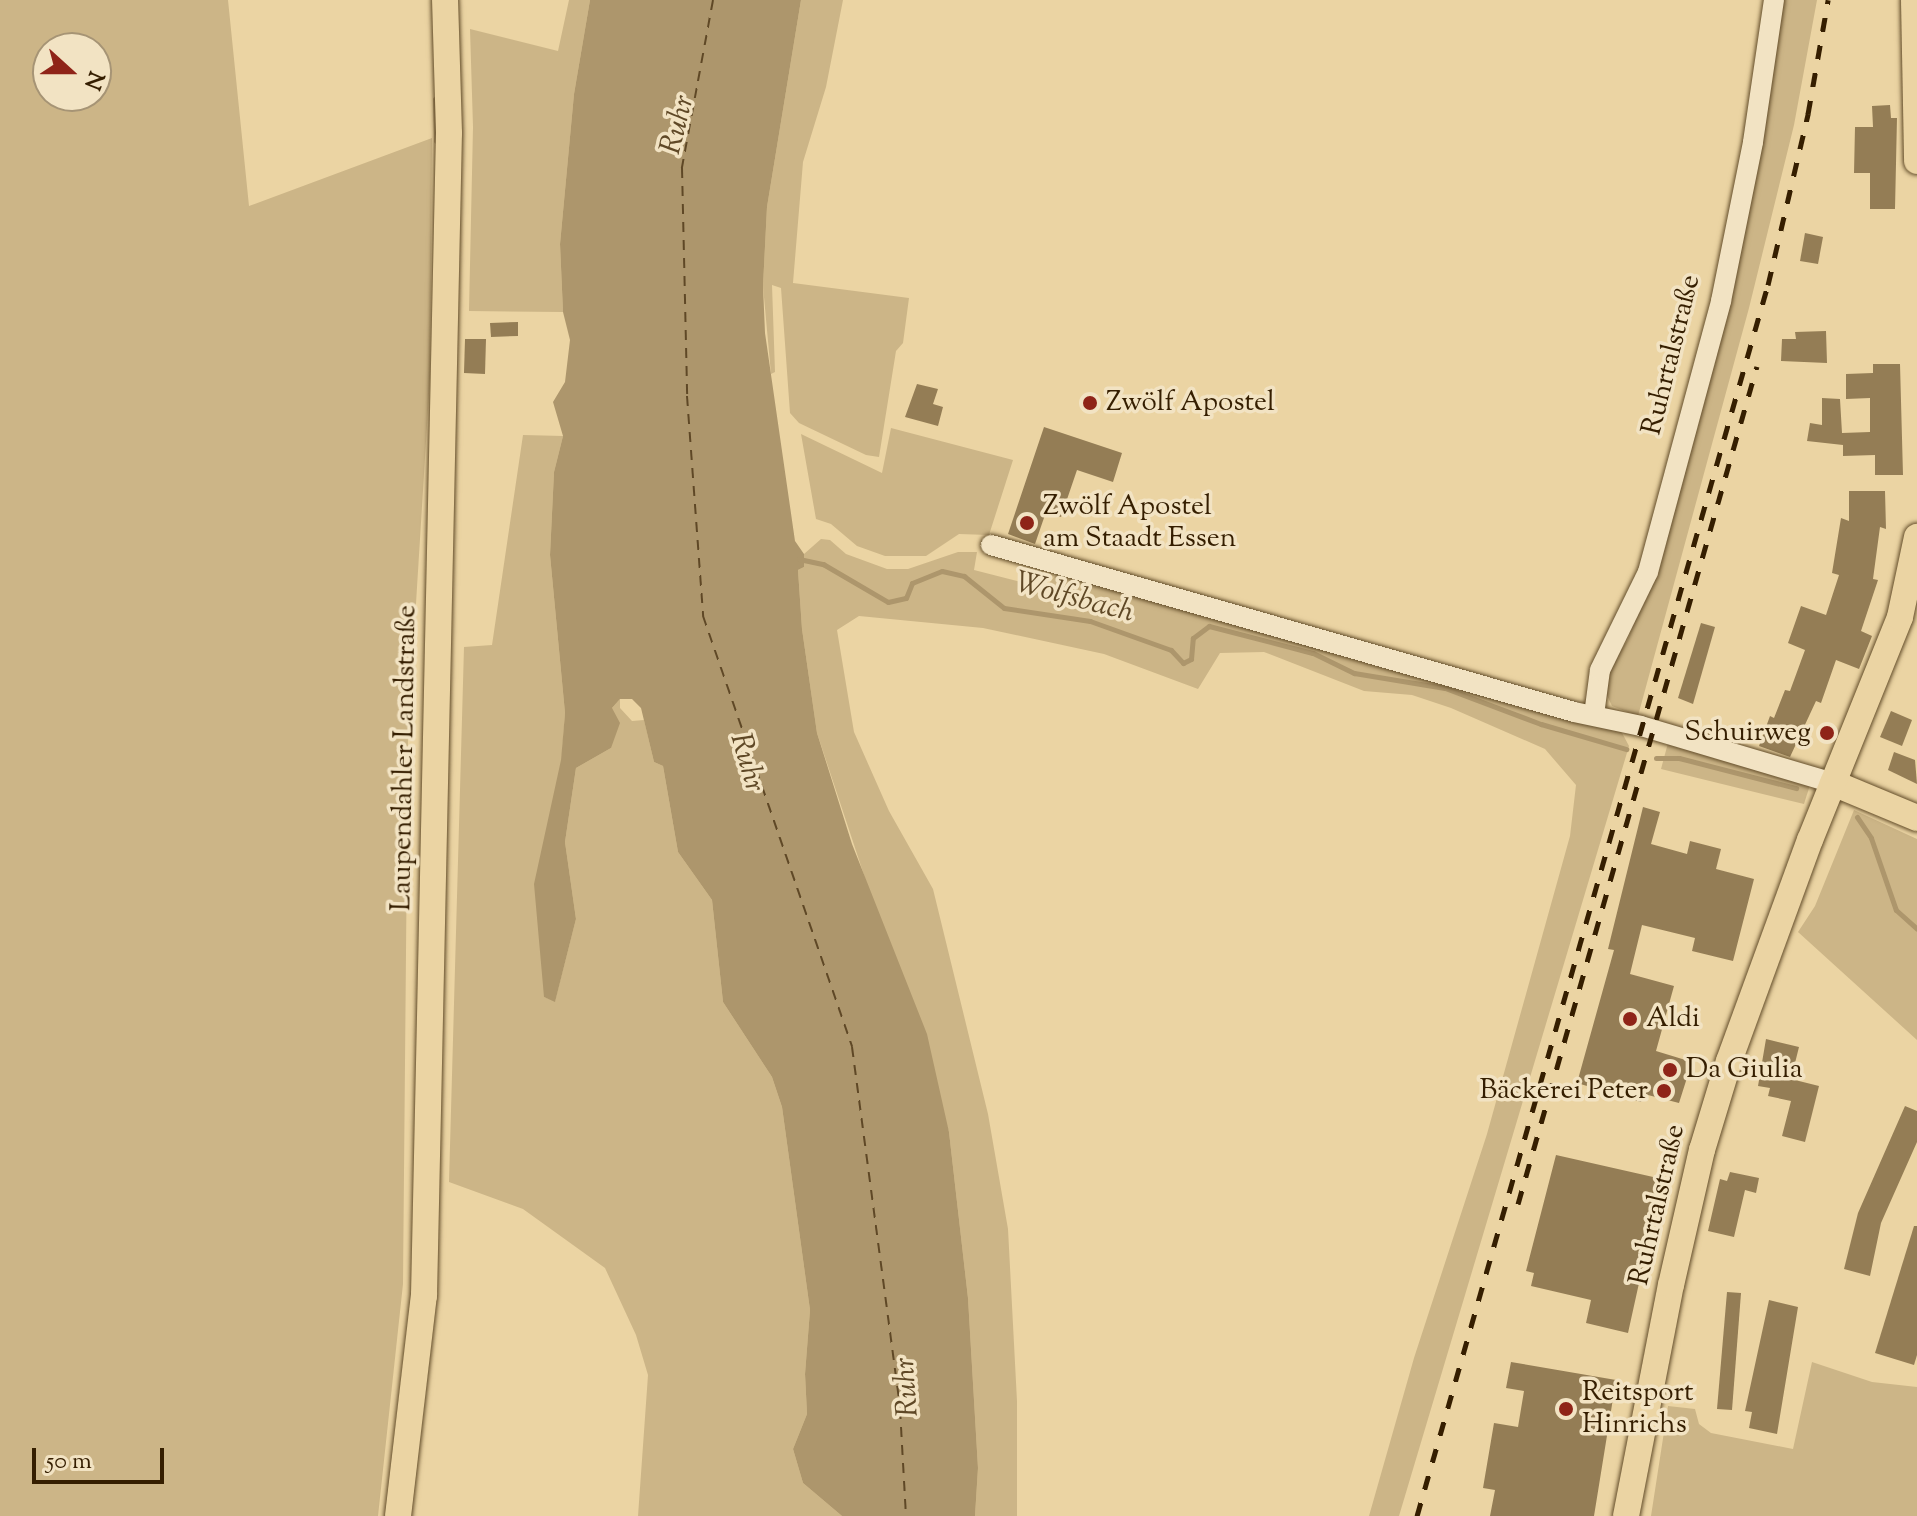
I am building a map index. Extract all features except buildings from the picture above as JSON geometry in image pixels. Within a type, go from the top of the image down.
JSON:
[{"type":"main road","name":"Laupendahler Landstraße","points":[[398,1516],[424,1296],[449,149],[445,0]]},
{"type":"main road","points":[[1914,0],[1917,161]]},
{"type":"main road","name":"Ruhrtalstraße","points":[[1626,1516],[1651,1377],[1702,1150],[1755,982],[1900,617],[1917,537]]},
{"type":"main road","points":[[1833,783],[1917,818]]},
{"type":"street","name":"Ruhrtalstraße","points":[[1594,715],[1600,670],[1648,572],[1721,301],[1753,142],[1774,0]]},
{"type":"street","points":[[991,545],[1833,783]]},
{"type":"shaded area","points":[[0,0],[228,0],[249,206],[432,138],[430,377],[408,733],[403,1284],[378,1516],[0,1516]]},
{"type":"shaded area","points":[[569,0],[590,0],[574,94],[560,244],[563,312],[469,311],[473,127],[470,29],[558,51]]},
{"type":"shaded area","points":[[801,0],[843,0],[826,87],[803,162],[793,283],[909,298],[903,343],[896,351],[879,457],[866,455],[799,423],[790,413],[781,288],[772,285],[775,372],[771,374],[763,286],[767,207]]},
{"type":"shaded area","points":[[1782,0],[1817,0],[1794,125],[1749,308],[1638,716],[1612,706],[1604,689],[1610,667],[1627,641],[1662,555],[1729,302],[1771,92]]},
{"type":"shaded area","points":[[891,428],[1013,460],[989,535],[959,534],[926,556],[885,556],[857,546],[831,524],[816,519],[801,434],[882,473]]},
{"type":"shaded area","points":[[523,435],[563,436],[554,472],[550,555],[565,713],[544,997],[555,1001],[576,919],[565,842],[576,768],[611,748],[612,708],[620,699],[620,708],[632,721],[644,720],[654,762],[663,766],[678,852],[712,900],[723,1002],[772,1077],[782,1107],[810,1310],[805,1374],[807,1414],[793,1449],[803,1483],[842,1516],[638,1516],[648,1375],[636,1335],[605,1268],[523,1209],[449,1182],[464,647],[492,645]]},
{"type":"shaded area","points":[[821,539],[830,540],[846,554],[887,569],[908,569],[958,552],[977,552],[974,570],[1045,588],[1061,569],[1620,729],[1629,746],[1399,1516],[1369,1516],[1414,1358],[1487,1134],[1570,836],[1576,785],[1545,749],[1451,708],[1412,695],[1364,691],[1264,652],[1220,653],[1198,689],[1104,654],[983,628],[859,616],[837,630],[854,732],[889,811],[933,889],[988,1114],[1008,1229],[1017,1401],[1017,1516],[975,1516],[978,1468],[968,1298],[949,1132],[817,733],[802,629],[798,570],[804,567],[804,554]]},
{"type":"shaded area","points":[[1668,743],[1810,785],[1804,804],[1661,769]]},
{"type":"shaded area","points":[[1854,810],[1917,839],[1917,1040],[1798,932],[1815,906]]},
{"type":"shaded area","points":[[1812,1362],[1872,1382],[1917,1387],[1917,1516],[1651,1516],[1668,1406],[1695,1409],[1699,1424],[1711,1433],[1793,1449]]},
{"type":"water","name":"Ruhr","points":[[590,0],[801,0],[767,207],[763,286],[765,333],[795,541],[804,554],[804,567],[798,570],[802,629],[817,733],[852,844],[927,1034],[949,1132],[968,1298],[978,1468],[975,1516],[842,1516],[803,1483],[793,1449],[807,1414],[805,1374],[810,1310],[782,1107],[772,1077],[723,1002],[712,900],[678,852],[663,766],[654,762],[641,708],[632,699],[620,699],[612,708],[620,723],[611,748],[576,768],[565,842],[576,919],[555,1002],[544,997],[534,884],[561,760],[565,713],[550,555],[554,472],[563,436],[553,402],[565,382],[570,340],[563,312],[560,244],[574,94]]},
{"type":"waterway","points":[[435,99],[436,141]]},
{"type":"waterway","name":"Wolfsbach","points":[[799,559],[823,564],[888,602],[906,598],[912,583],[942,571],[964,576],[1004,608],[1090,621],[1171,650],[1183,663],[1191,659],[1193,638],[1209,626],[1313,653],[1354,673],[1445,688],[1541,724],[1626,749]]},
{"type":"waterway","name":"Wolfsbach","points":[[1656,758],[1679,758],[1796,788]]},
{"type":"waterway","name":"Wolfsbach","points":[[1857,817],[1871,838],[1896,910],[1917,929]]},
{"type":"ferry route","points":[[713,0],[682,168],[687,396],[703,616],[852,1047],[900,1409],[906,1516]]},
{"type":"railway","points":[[1417,1516],[1768,285],[1808,114],[1828,0]]},
{"type":"railway","points":[[1518,1204],[1757,366]]},
{"type":"place","name":"Zwölf Apostel","points":[[1090,403]]},
{"type":"place","name":"Zwölf Apostel am Staadt Essen","points":[[1027,523]]},
{"type":"place","name":"Schuirweg","points":[[1827,733]]},
{"type":"place","name":"Aldi","points":[[1630,1019]]},
{"type":"place","name":"Da Giulia","points":[[1670,1070]]},
{"type":"place","name":"Bäckerei Peter","points":[[1664,1091]]},
{"type":"place","name":"Reitsport Hinrichs","points":[[1566,1409]]}]
